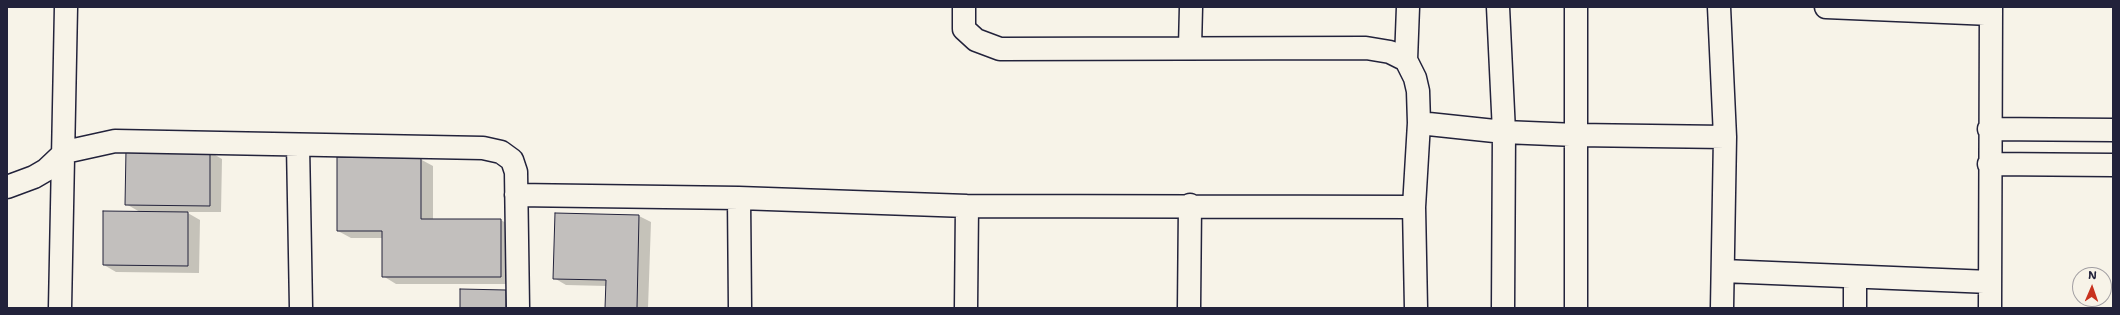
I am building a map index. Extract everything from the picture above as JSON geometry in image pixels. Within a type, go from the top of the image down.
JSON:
[{"type":"street","points":[[60,308],[66,7]]},
{"type":"street","points":[[964,7],[964,29],[976,40],[1000,49],[1190,47],[1366,48],[1390,52],[1406,60]]},
{"type":"street","points":[[1190,7],[1190,47]]},
{"type":"street","points":[[1408,7],[1406,60],[1415,78],[1419,123],[1414,207],[1416,308]]},
{"type":"street","points":[[1498,7],[1504,132],[1504,308]]},
{"type":"street","points":[[1576,7],[1576,308]]},
{"type":"street","points":[[1719,7],[1725,136],[1722,308]]},
{"type":"street","points":[[1826,7],[1991,11],[1989,129],[1990,308]]},
{"type":"street","points":[[1419,123],[1504,132],[1576,135],[1725,136]]},
{"type":"street","points":[[1989,129],[2113,130]]},
{"type":"street","points":[[7,187],[34,177],[46,170],[64,152],[115,142],[483,148],[501,152],[512,160],[516,172],[518,308]]},
{"type":"street","points":[[298,145],[301,308]]},
{"type":"street","points":[[1989,164],[2113,164]]},
{"type":"street","points":[[516,195],[739,198],[967,206],[1190,205],[1414,207]]},
{"type":"street","points":[[739,198],[740,308]]},
{"type":"street","points":[[1189,308],[1190,205]]},
{"type":"street","points":[[966,308],[967,206]]},
{"type":"street","points":[[1723,271],[1990,282]]},
{"type":"street","points":[[1855,277],[1855,308]]},
{"type":"building","points":[[126,150],[210,151],[210,206],[125,205]]},
{"type":"building","points":[[337,157],[421,158],[421,219],[501,219],[501,277],[382,277],[382,231],[337,231]]},
{"type":"building","points":[[103,211],[188,212],[188,266],[103,265]]},
{"type":"building","points":[[555,213],[639,215],[637,308],[605,308],[606,280],[553,279]]},
{"type":"building","points":[[460,289],[506,290],[506,308],[460,308]]}]
